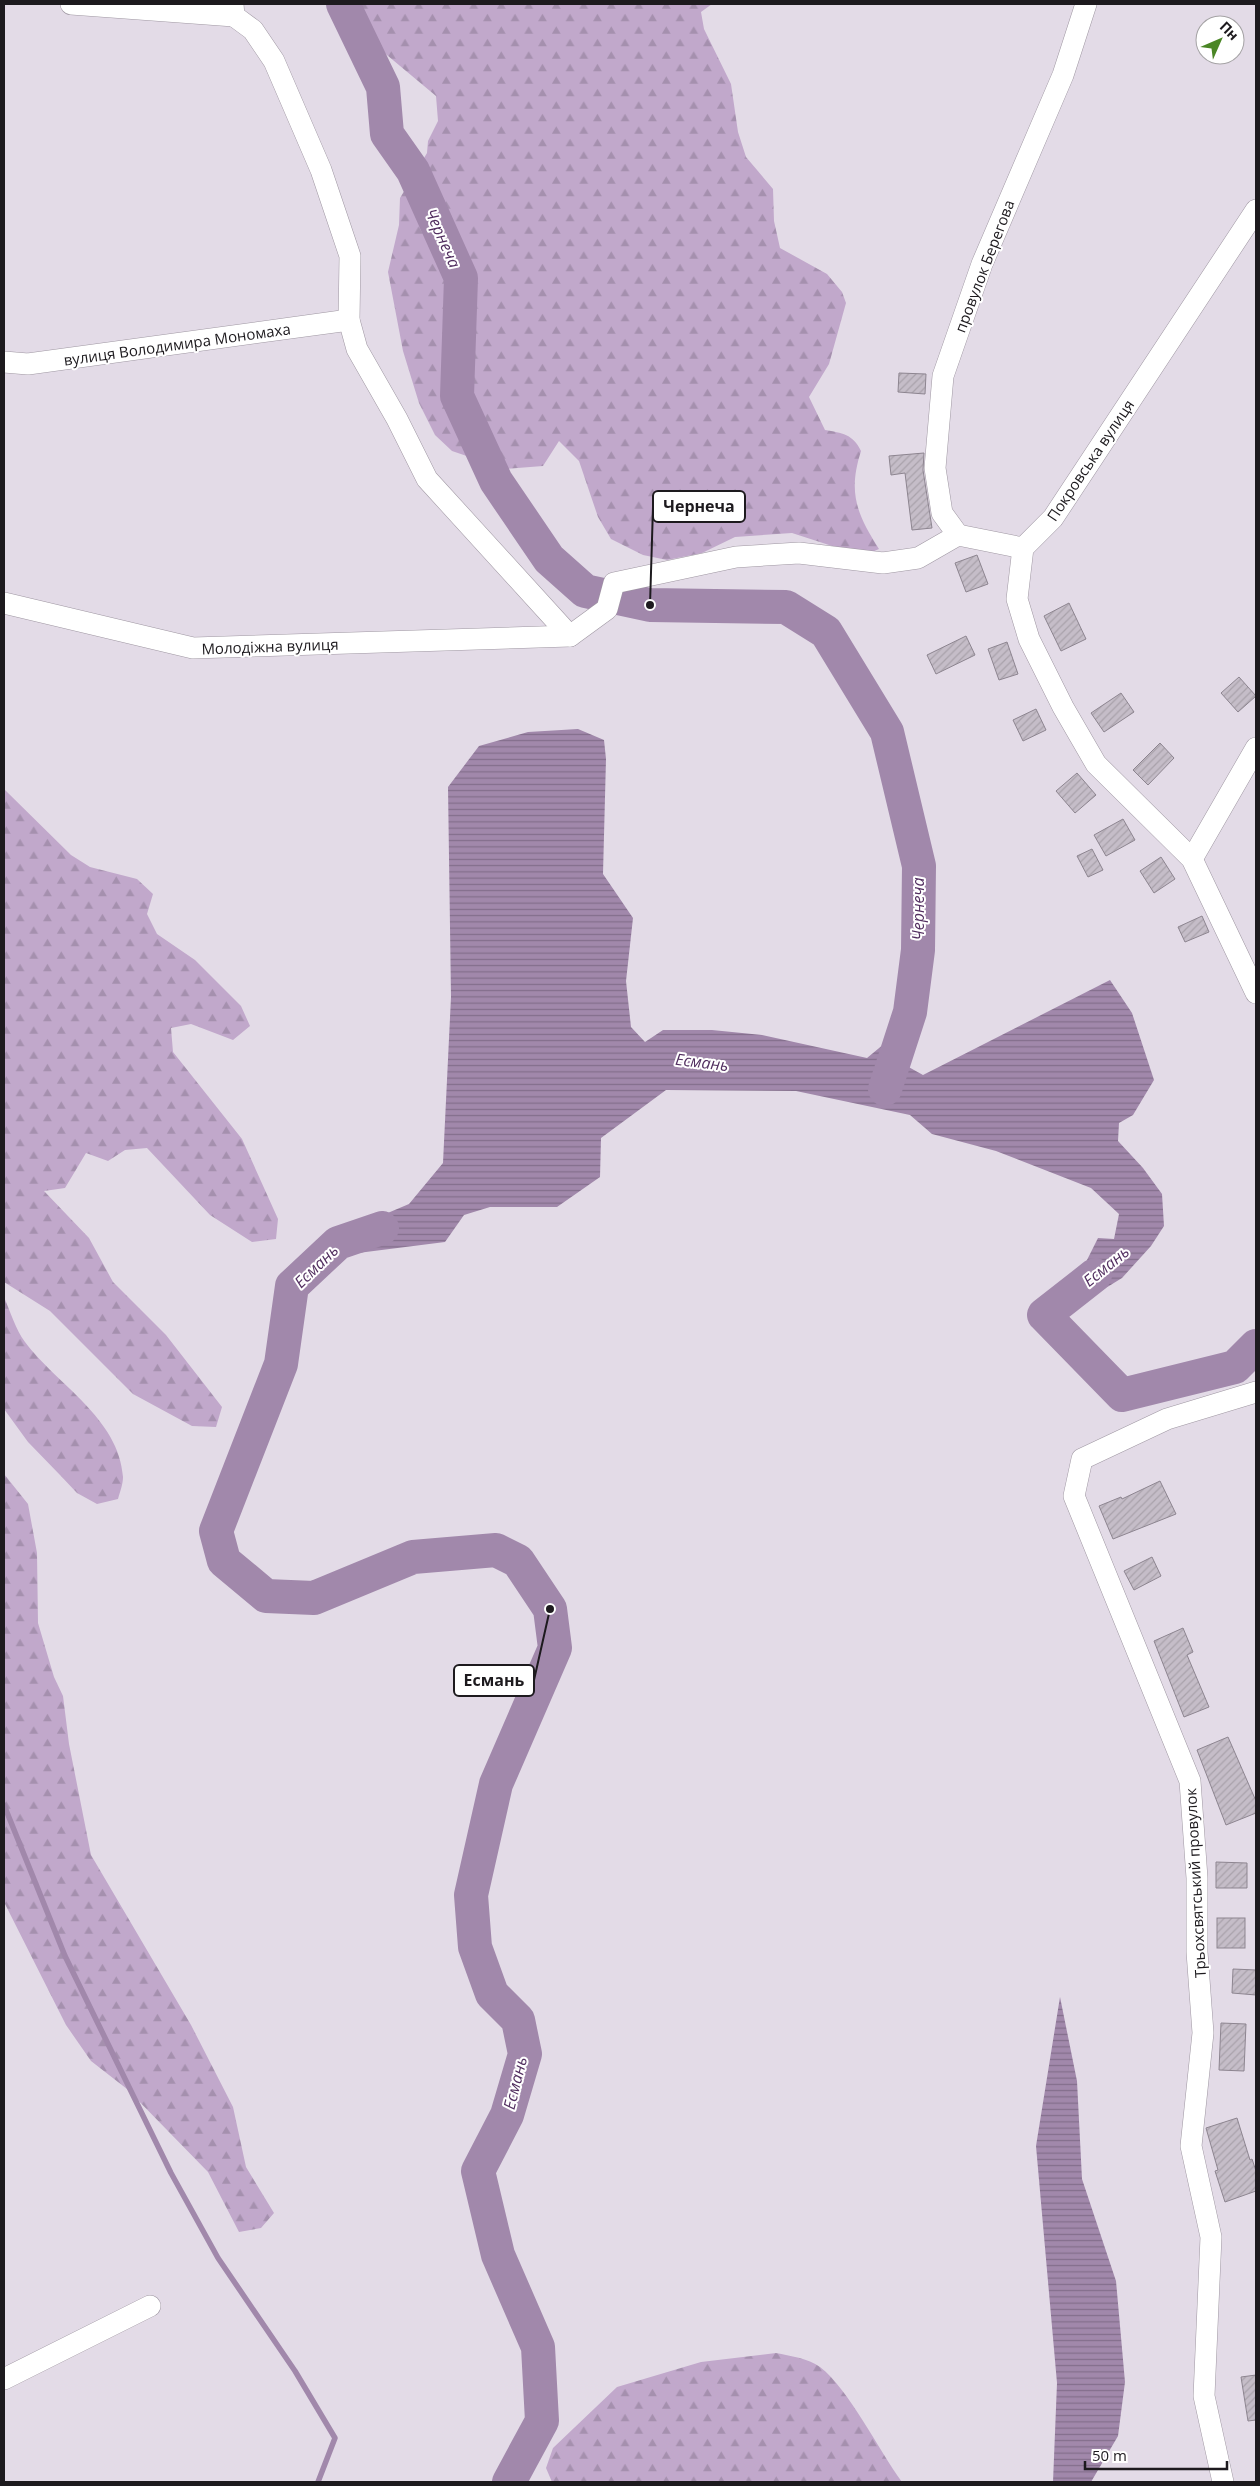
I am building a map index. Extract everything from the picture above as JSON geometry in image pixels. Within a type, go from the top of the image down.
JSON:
[{"type":"street","points":[[71,4],[234,10],[253,30],[274,61],[322,170],[350,256],[349,320],[357,349],[397,419],[427,479],[570,636],[607,609],[614,583],[736,557],[799,553],[884,563],[918,558],[958,535],[1023,548],[1018,599],[1029,639],[1063,707],[1096,764],[1192,859],[1256,993]]},
{"type":"street","name":"провулок Берегова","points":[[958,535],[942,512],[935,468],[943,376],[982,264],[1063,75],[1086,4]]},
{"type":"street","name":"Покровська вулиця","points":[[1023,548],[1053,518],[1256,210]]},
{"type":"street","name":"вулиця Володимира Мономаха","points":[[4,362],[28,364],[349,320]]},
{"type":"street","name":"Молодіжна вулиця","points":[[4,603],[192,648],[570,636]]},
{"type":"street","points":[[1192,859],[1256,748]]},
{"type":"street","name":"Трьохсвятський провулок","points":[[1223,2482],[1204,2396],[1211,2237],[1191,2146],[1203,2033],[1197,1952],[1197,1878],[1190,1781],[1074,1496],[1082,1459],[1167,1419],[1256,1392]]},
{"type":"street","points":[[4,2379],[150,2306]]},
{"type":"green space","points":[[339,4],[712,4],[701,12],[704,29],[731,84],[738,132],[746,157],[773,189],[774,221],[780,248],[827,274],[842,292],[846,303],[829,364],[809,397],[825,430],[846,435],[858,445],[861,451],[855,479],[856,502],[865,524],[879,549],[863,556],[792,533],[735,537],[702,553],[667,560],[643,555],[611,539],[598,517],[579,461],[559,441],[543,466],[505,469],[452,451],[435,435],[419,403],[403,351],[388,272],[399,225],[400,198],[427,153],[428,141],[438,121],[436,96],[339,15]]},
{"type":"green space","points":[[4,789],[71,855],[90,867],[137,879],[153,894],[147,914],[157,934],[195,960],[241,1006],[250,1026],[233,1040],[191,1024],[171,1028],[173,1052],[242,1139],[278,1219],[276,1239],[252,1242],[210,1215],[147,1148],[125,1150],[108,1161],[86,1153],[65,1188],[44,1191],[89,1238],[113,1282],[166,1335],[222,1407],[216,1427],[192,1426],[133,1394],[50,1311],[4,1282]]},
{"type":"green space","points":[[4,1297],[25,1342],[38,1358],[85,1404],[110,1437],[119,1456],[123,1477],[118,1499],[97,1504],[77,1493],[28,1442],[4,1409]]},
{"type":"green space","points":[[4,1474],[28,1504],[37,1553],[38,1623],[54,1677],[63,1696],[69,1744],[91,1855],[191,2025],[233,2107],[246,2167],[274,2213],[261,2228],[239,2232],[208,2172],[127,2089],[91,2061],[66,2025],[4,1902]]},
{"type":"green space","points":[[776,2353],[810,2361],[831,2377],[853,2405],[902,2482],[552,2482],[546,2468],[553,2448],[617,2387],[701,2362]]},
{"type":"water","points":[[578,729],[604,740],[606,759],[603,874],[633,918],[626,981],[631,1027],[645,1042],[663,1030],[712,1030],[762,1035],[867,1058],[890,1039],[896,1060],[923,1075],[1110,980],[1132,1013],[1154,1080],[1133,1115],[1119,1123],[1118,1141],[1143,1168],[1162,1194],[1164,1226],[1151,1246],[1122,1278],[1096,1294],[1060,1303],[1077,1280],[1098,1238],[1114,1239],[1119,1214],[1091,1188],[996,1151],[932,1134],[910,1115],[796,1091],[666,1090],[601,1138],[600,1177],[557,1207],[490,1207],[464,1215],[445,1242],[350,1254],[338,1243],[364,1223],[409,1204],[443,1163],[451,997],[448,787],[479,746],[528,732]]},
{"type":"water","points":[[1060,1997],[1077,2081],[1082,2179],[1116,2281],[1125,2382],[1118,2436],[1091,2482],[1053,2482],[1057,2383],[1036,2146]]},
{"type":"building","points":[[899,373],[926,374],[925,394],[898,392]]},
{"type":"building","points":[[924,453],[923,470],[932,528],[912,530],[905,473],[891,475],[889,456]]},
{"type":"building","points":[[977,555],[988,584],[966,592],[955,563]]},
{"type":"building","points":[[1069,603],[1086,639],[1061,651],[1044,616]]},
{"type":"building","points":[[966,636],[975,655],[936,674],[927,655]]},
{"type":"building","points":[[1007,642],[1018,674],[999,680],[988,649]]},
{"type":"building","points":[[1239,677],[1256,696],[1238,712],[1221,693]]},
{"type":"building","points":[[1121,693],[1134,712],[1104,732],[1091,713]]},
{"type":"building","points":[[1036,709],[1046,730],[1023,741],[1013,720]]},
{"type":"building","points":[[1160,743],[1174,758],[1148,785],[1133,770]]},
{"type":"building","points":[[1077,773],[1096,795],[1075,813],[1056,791]]},
{"type":"building","points":[[1123,819],[1135,840],[1106,856],[1094,835]]},
{"type":"building","points":[[1092,849],[1103,870],[1088,877],[1077,856]]},
{"type":"building","points":[[1161,857],[1175,879],[1154,893],[1140,871]]},
{"type":"building","points":[[1202,916],[1209,932],[1185,942],[1178,927]]},
{"type":"building","points":[[1160,1481],[1176,1514],[1113,1539],[1099,1506],[1121,1497],[1122,1499]]},
{"type":"building","points":[[1152,1557],[1161,1576],[1134,1590],[1124,1571]]},
{"type":"building","points":[[1183,1628],[1193,1652],[1187,1655],[1209,1707],[1184,1717],[1154,1641]]},
{"type":"building","points":[[1228,1737],[1256,1801],[1256,1813],[1226,1825],[1197,1750]]},
{"type":"building","points":[[1216,1862],[1247,1863],[1247,1888],[1216,1888]]},
{"type":"building","points":[[1217,1918],[1245,1918],[1245,1948],[1217,1948]]},
{"type":"building","points":[[1233,1969],[1256,1970],[1256,1995],[1232,1993]]},
{"type":"building","points":[[1221,2023],[1246,2024],[1244,2071],[1219,2070]]},
{"type":"building","points":[[1237,2118],[1250,2160],[1252,2159],[1256,2171],[1256,2191],[1225,2202],[1215,2171],[1218,2170],[1206,2128]]},
{"type":"building","points":[[1256,2375],[1256,2420],[1248,2421],[1241,2377]]},
{"type":"waterway","name":"Чернеча","points":[[343,4],[383,87],[387,134],[413,171],[461,278],[457,396],[496,481],[549,559],[585,591],[650,605],[786,607],[826,632],[887,732],[919,866],[918,950],[910,1012],[885,1089]]},
{"type":"waterway","name":"Есмань","points":[[382,1228],[338,1243],[292,1286],[281,1364],[216,1531],[224,1561],[266,1596],[314,1598],[413,1557],[496,1550],[518,1561],[550,1609],[555,1648],[496,1784],[471,1895],[475,1947],[492,1994],[518,2020],[525,2054],[507,2115],[478,2171],[498,2255],[538,2347],[542,2421],[509,2482]]},
{"type":"waterway","name":"Есмань","points":[[1095,1275],[1044,1315],[1122,1395],[1235,1367],[1256,1346]]},
{"type":"waterway","points":[[4,1805],[65,1956],[171,2173],[218,2258],[295,2371],[335,2438],[318,2482]]},
{"type":"place","name":"Чернеча","points":[[650,605]]},
{"type":"place","name":"Есмань","points":[[550,1609]]}]
